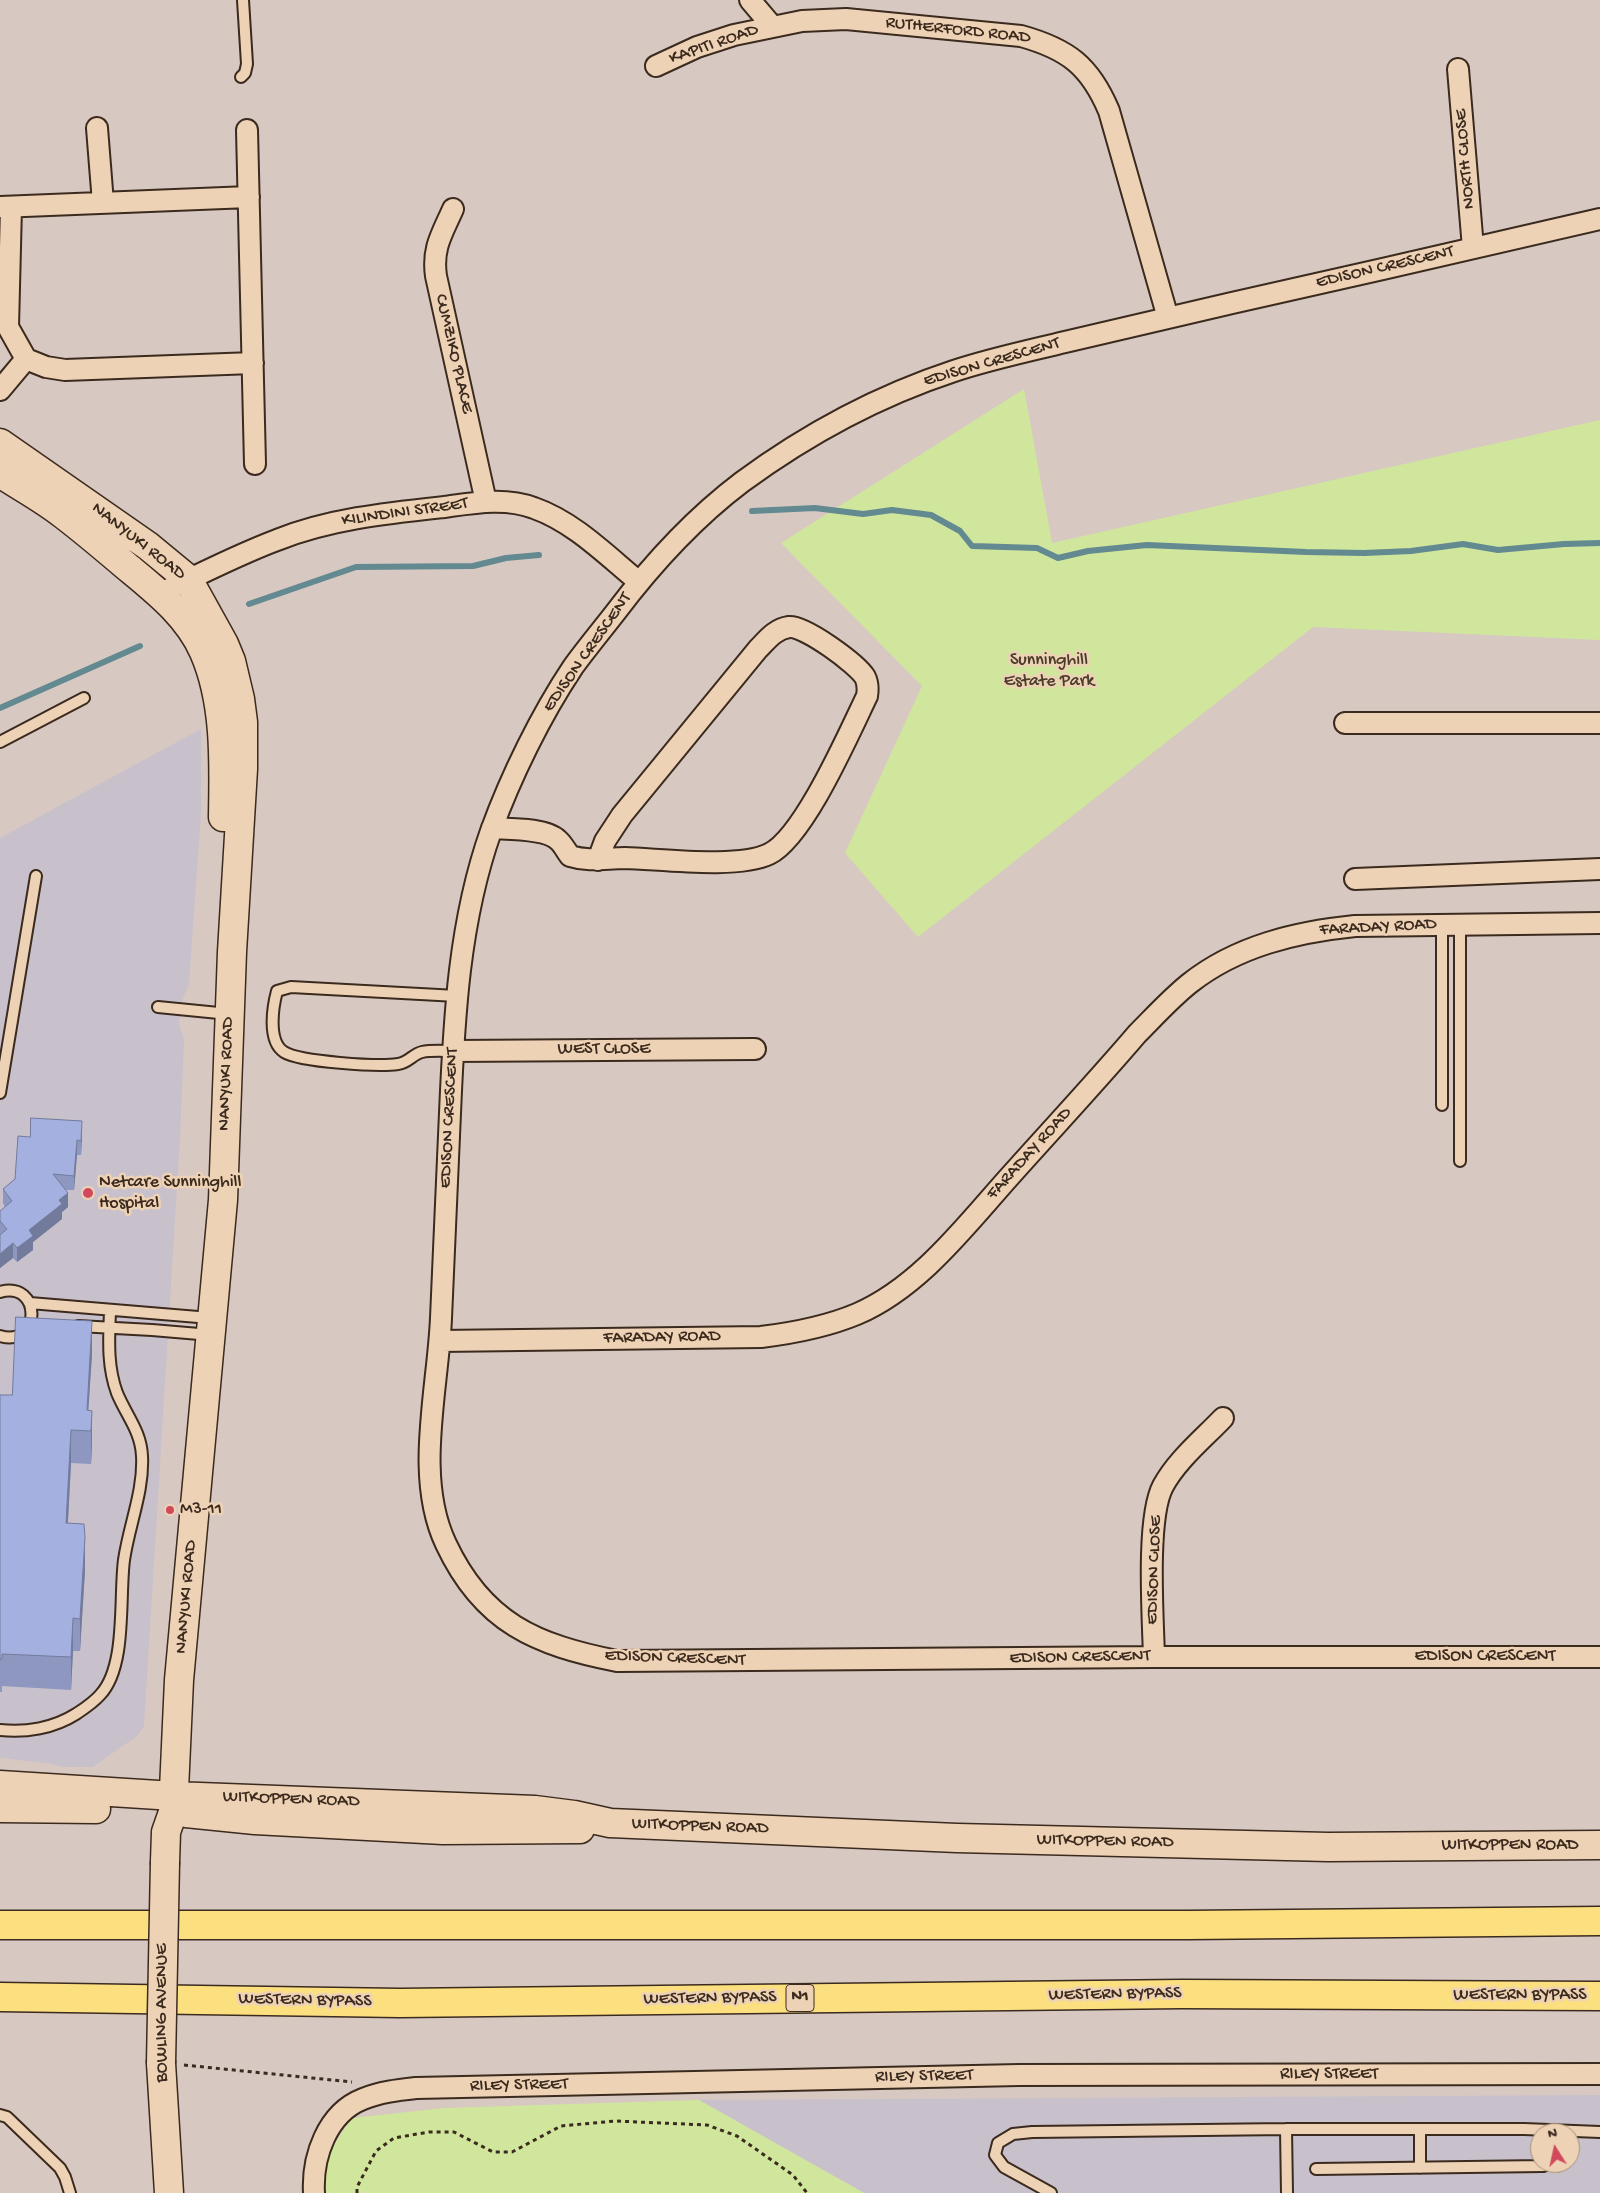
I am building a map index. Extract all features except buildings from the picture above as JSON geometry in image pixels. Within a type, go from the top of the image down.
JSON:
[{"type":"highway","points":[[0,1924],[1188,1925],[1600,1921]]},
{"type":"highway","name":"WESTERN BYPASS","points":[[0,1997],[410,2003],[1182,1994],[1600,1996]]},
{"type":"main road","name":"NANYUKI ROAD","points":[[0,443],[148,546],[188,579],[231,661],[243,722],[243,769],[222,1013],[205,1326],[187,1433],[173,1540],[162,1716],[166,1809]]},
{"type":"main road","name":"NANYUKI ROAD","points":[[0,473],[63,514],[159,594],[195,634],[204,653],[217,694],[221,725],[224,831],[220,952],[222,1013]]},
{"type":"main road","name":"WITKOPPEN ROAD","points":[[0,1785],[166,1809]]},
{"type":"main road","name":"WITKOPPEN ROAD","points":[[0,1808],[535,1810],[574,1815],[610,1824],[957,1838],[1328,1847],[1600,1845]]},
{"type":"main road","name":"BOWLING AVENUE","points":[[166,1809],[161,2063],[168,2193]]},
{"type":"street","points":[[750,0],[772,26]]},
{"type":"street","name":"RUTHERFORD ROAD","points":[[772,26],[802,21],[846,19],[1021,36],[1047,43],[1068,54],[1088,73],[1101,91],[1109,111],[1168,318]]},
{"type":"street","name":"KAPITI ROAD","points":[[656,66],[697,47],[772,26]]},
{"type":"street","name":"NORTH CLOSE","points":[[1458,70],[1474,248]]},
{"type":"street","points":[[96,128],[103,203]]},
{"type":"street","points":[[248,130],[255,464]]},
{"type":"street","points":[[249,197],[5,207],[4,332],[26,359],[46,367],[65,370],[253,364]]},
{"type":"street","name":"CUMZIKO PLACE","points":[[453,209],[437,245],[434,259],[486,502]]},
{"type":"street","name":"EDISON CRESCENT","points":[[1600,219],[1168,318],[987,361],[951,372],[877,401],[782,455],[740,484],[682,533],[639,582],[575,665],[543,717],[492,828],[478,875],[462,951],[452,1050],[440,1341],[432,1426],[430,1482],[435,1516],[444,1540],[458,1568],[478,1597],[528,1635],[577,1652],[617,1661],[1154,1657],[1600,1657]]},
{"type":"street","points":[[0,390],[26,359]]},
{"type":"street","name":"KILINDINI STREET","points":[[159,594],[277,539],[319,527],[359,518],[486,502],[531,506],[551,514],[576,530],[639,582]]},
{"type":"street","points":[[492,828],[544,834],[558,840],[570,856],[579,859],[598,860],[625,858],[732,862],[769,854],[782,845],[796,829],[827,776],[867,696],[868,690],[864,676],[849,661],[799,628],[790,627],[775,633],[758,649],[622,814],[605,841],[598,860]]},
{"type":"street","points":[[1345,723],[1600,722]]},
{"type":"street","points":[[1355,879],[1600,869]]},
{"type":"street","name":"FARADAY ROAD","points":[[440,1341],[761,1337],[794,1333],[858,1313],[892,1294],[922,1270],[956,1236],[1137,1034],[1190,984],[1232,956],[1262,944],[1325,929],[1355,926],[1600,923]]},
{"type":"street","name":"WEST CLOSE","points":[[452,1050],[756,1049]]},
{"type":"street","name":"EDISON CLOSE","points":[[1154,1657],[1152,1560],[1156,1511],[1162,1488],[1174,1470],[1223,1418]]},
{"type":"street","name":"RILEY STREET","points":[[314,2193],[315,2165],[319,2149],[336,2119],[348,2107],[362,2100],[380,2094],[416,2088],[1019,2075],[1600,2074]]},
{"type":"lane","points":[[241,77],[245,74],[247,64],[243,0]]},
{"type":"lane","points":[[0,742],[84,698]]},
{"type":"lane","points":[[0,1093],[16,985],[36,876]]},
{"type":"lane","points":[[1442,1105],[1451,925]]},
{"type":"lane","points":[[1451,925],[1460,1161]]},
{"type":"lane","points":[[452,1050],[421,1052],[399,1064],[336,1062],[300,1057],[284,1052],[277,1043],[272,1018],[277,991],[291,987],[458,996]]},
{"type":"lane","points":[[158,1007],[222,1013]]},
{"type":"lane","points":[[0,1292],[7,1290],[17,1292],[30,1303],[34,1325],[16,1336],[0,1336]]},
{"type":"lane","points":[[30,1303],[110,1311],[205,1326]]},
{"type":"lane","points":[[0,1730],[37,1729],[51,1726],[70,1718],[101,1694],[109,1682],[119,1652],[121,1583],[141,1476],[142,1455],[136,1427],[118,1394],[112,1376],[109,1356],[110,1311]]},
{"type":"lane","points":[[65,1326],[205,1326]]},
{"type":"lane","points":[[0,2115],[7,2117],[60,2168],[70,2193]]},
{"type":"lane","points":[[1286,2129],[1287,2193]]},
{"type":"lane","points":[[1050,2193],[1000,2165],[995,2155],[998,2143],[1013,2134],[1032,2132],[1286,2129],[1530,2131]]},
{"type":"lane","points":[[1420,2129],[1420,2168]]},
{"type":"lane","points":[[1580,2132],[1600,2132]]},
{"type":"lane","points":[[1316,2169],[1530,2166]]},
{"type":"path","points":[[356,2193],[357,2187],[376,2151],[394,2138],[429,2132],[454,2132],[493,2152],[512,2152],[562,2126],[615,2121],[707,2124],[737,2136],[793,2176],[806,2193]]},
{"type":"shaded area","name":"Netcare Sunninghill Hospital","points":[[201,729],[201,812],[189,985],[183,998],[179,1023],[184,1040],[180,1138],[144,1726],[137,1736],[93,1767],[62,1767],[53,1764],[0,1758],[0,838]]},
{"type":"shaded area","points":[[1600,2095],[1600,2193],[864,2193],[699,2100]]},
{"type":"green space","name":"Sunninghill Estate Park","points":[[1024,389],[1052,543],[1600,420],[1600,640],[1313,627],[918,937],[845,853],[922,686],[781,543]]},
{"type":"green space","points":[[699,2100],[864,2193],[320,2193],[315,2171],[352,2118],[444,2108]]},
{"type":"waterway","points":[[752,511],[815,508],[863,514],[892,510],[931,515],[960,531],[972,546],[1037,548],[1058,558],[1088,551],[1147,545],[1364,553],[1411,551],[1463,544],[1498,550],[1600,543]]},
{"type":"waterway","points":[[249,604],[356,567],[473,566],[506,558],[539,555]]},
{"type":"waterway","points":[[0,708],[140,646]]},
{"type":"place","name":"Netcare Sunninghill Hospital","points":[[88,1193]]},
{"type":"place","name":"M3-11","points":[[170,1510]]}]
